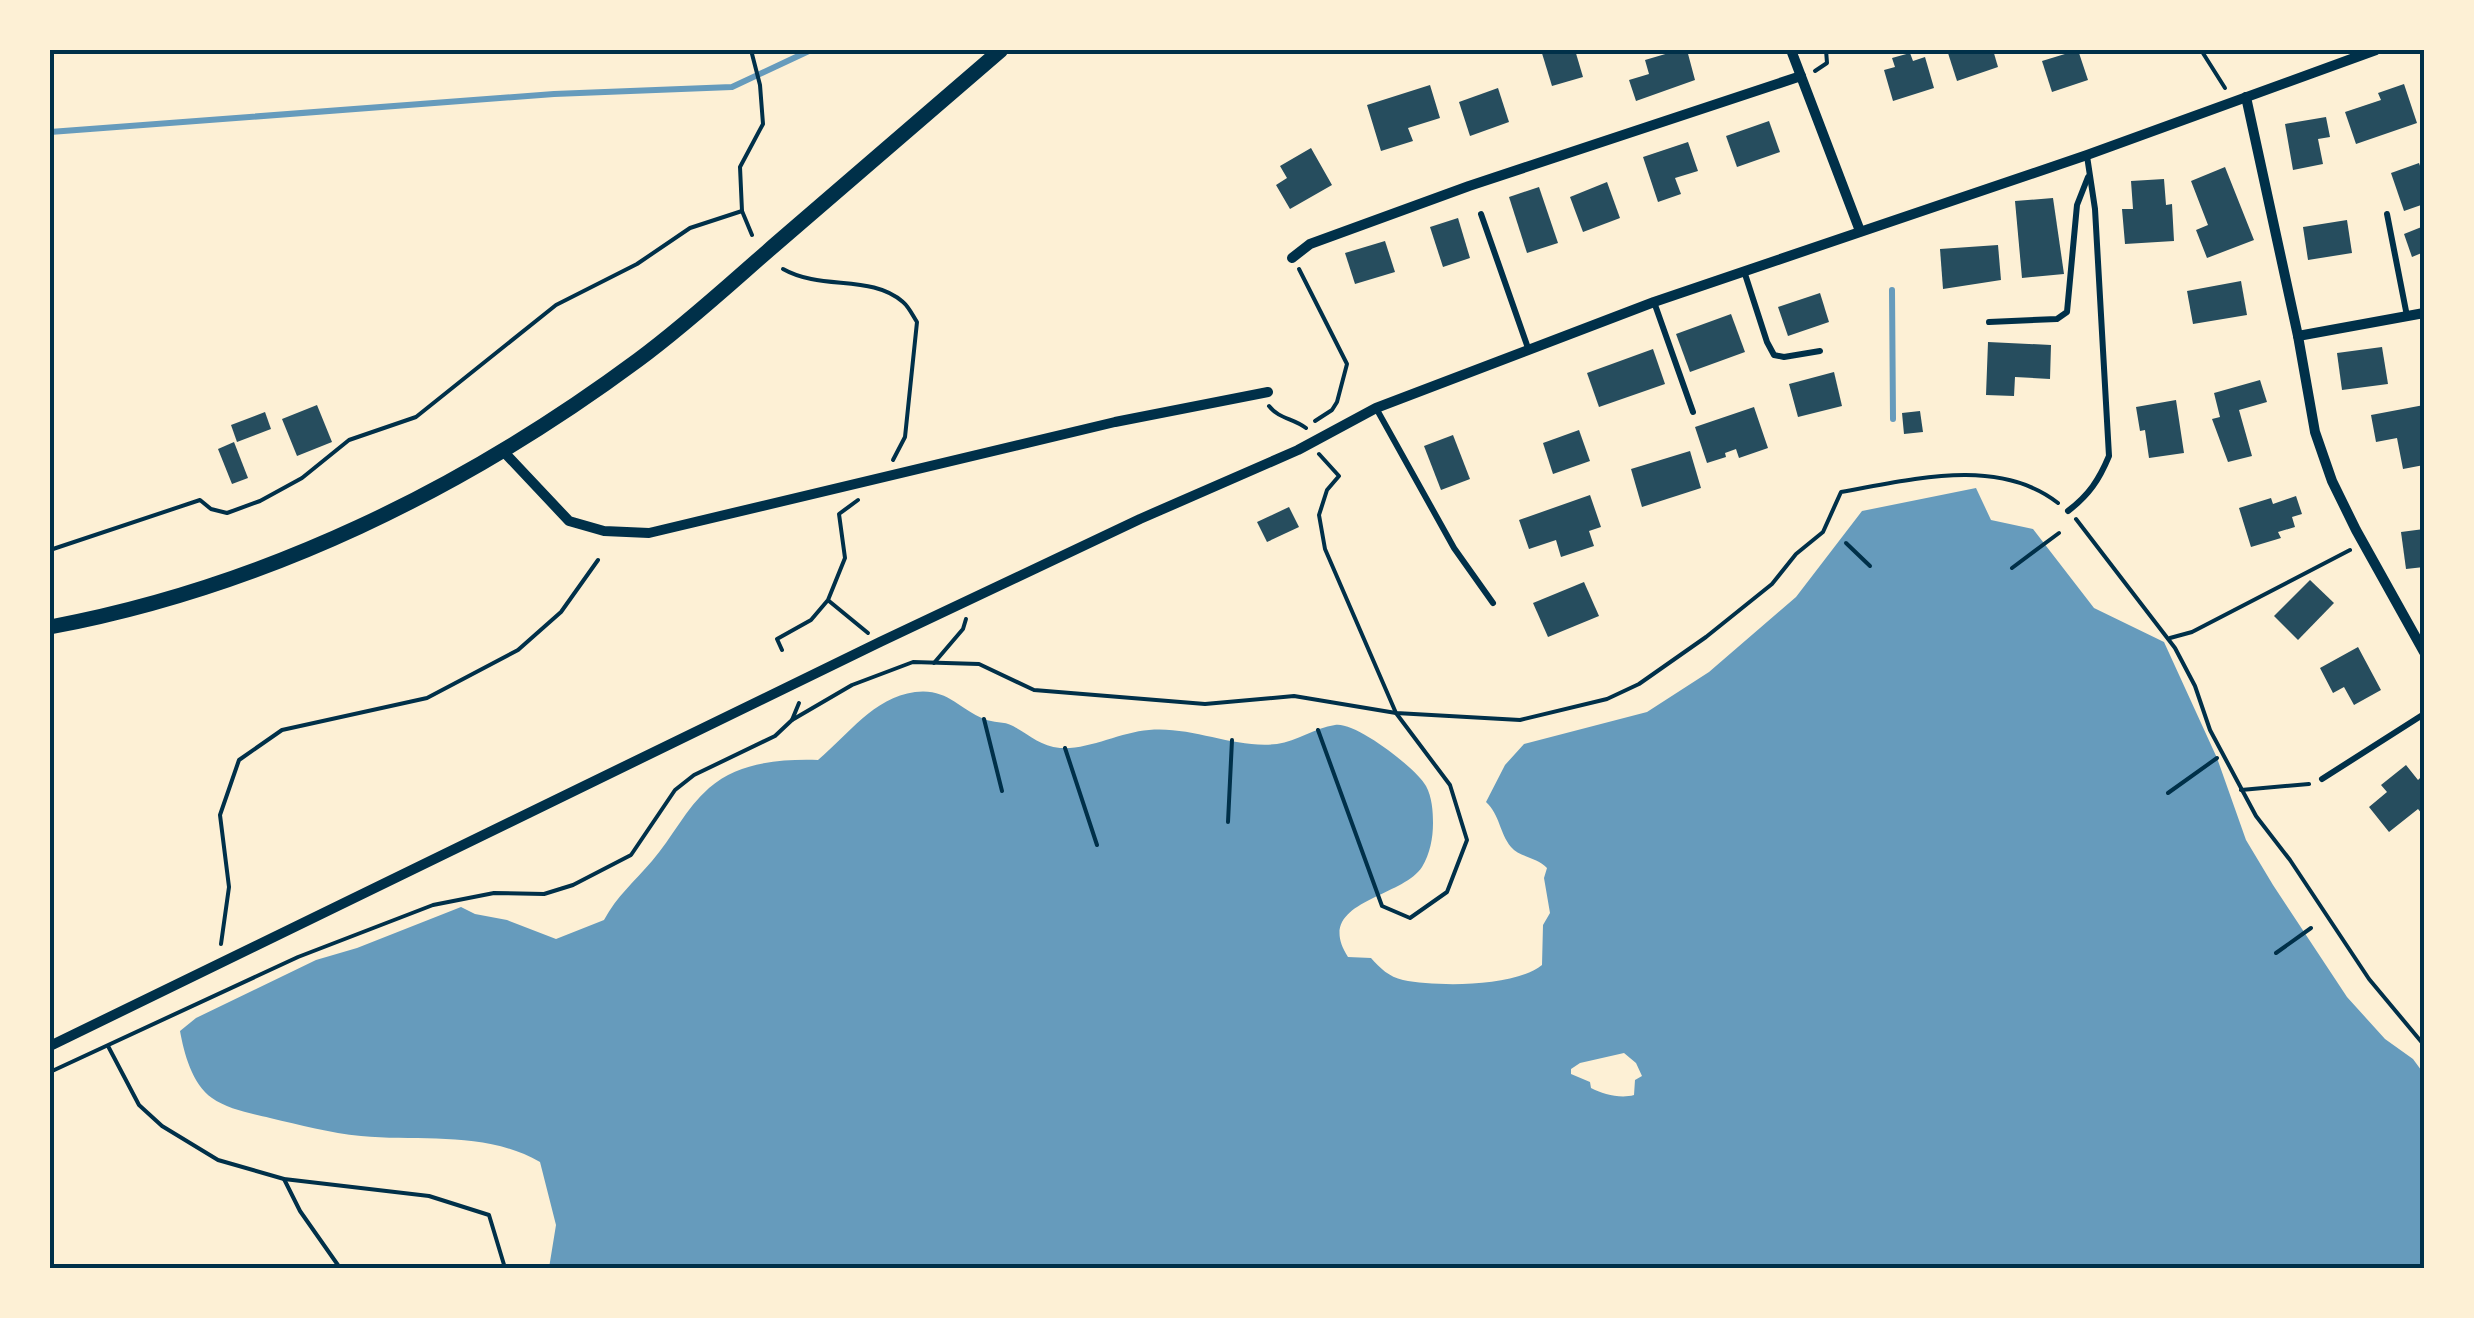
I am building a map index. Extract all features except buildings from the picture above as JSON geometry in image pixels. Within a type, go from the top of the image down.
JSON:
[{"type":"street","points":[[50,627],[150,603],[304,550],[395,510],[504,451],[641,358],[1001,50]]},
{"type":"street","points":[[1790,50],[1860,231]]},
{"type":"street","points":[[50,1046],[880,642],[1376,408],[1654,302],[2087,155],[2376,50]]},
{"type":"street","points":[[1292,258],[1310,244],[1451,192],[1801,76]]},
{"type":"street","points":[[2246,97],[2298,336],[2314,432],[2332,481],[2424,652]]},
{"type":"street","points":[[2298,336],[2424,314]]},
{"type":"street","points":[[504,451],[570,521],[604,531],[649,532],[1114,422],[1268,392]]},
{"type":"lane","points":[[2068,511],[2099,480],[2108,456],[2095,209],[2087,155]]},
{"type":"lane","points":[[1989,322],[2057,320],[2068,312],[2077,205],[2089,174]]},
{"type":"lane","points":[[1480,214],[1528,348]]},
{"type":"lane","points":[[2387,214],[2407,316]]},
{"type":"lane","points":[[1744,270],[1774,355],[1820,351]]},
{"type":"lane","points":[[1654,302],[1694,412]]},
{"type":"lane","points":[[1376,408],[1454,548],[1493,603]]},
{"type":"lane","points":[[2322,779],[2424,714]]},
{"type":"path","points":[[750,50],[760,85],[763,124],[740,166],[742,211],[752,235]]},
{"type":"path","points":[[1801,76],[1822,69],[1827,63],[1826,50]]},
{"type":"path","points":[[2201,50],[2224,84],[2230,102]]},
{"type":"path","points":[[50,550],[200,500],[211,509],[228,512],[260,501],[302,478],[349,440],[416,417],[556,306],[637,264],[690,228],[742,211]]},
{"type":"path","points":[[1292,258],[1347,364],[1337,402],[1314,422],[1314,440]]},
{"type":"path","points":[[782,650],[777,640],[810,620],[828,600],[844,558],[838,514],[884,479],[905,437],[917,322],[903,302],[869,285],[815,283],[783,269]]},
{"type":"path","points":[[1268,392],[1268,408],[1278,417],[1295,420],[1308,430],[1320,457],[1340,476],[1327,490],[1319,515],[1326,549],[1396,713],[1450,785],[1467,840],[1447,892],[1410,918],[1382,906],[1318,730]]},
{"type":"path","points":[[50,1072],[298,956],[434,905],[494,893],[544,894],[573,885],[632,855],[675,790],[694,775],[775,736],[792,720],[852,684],[914,662],[979,664],[1034,690],[1206,704],[1294,696],[1396,713],[1520,720],[1607,700],[1639,684],[1706,637],[1772,584],[1796,554],[1823,532],[1841,492],[1897,482],[1993,476],[2044,492],[2091,534],[2168,638],[2195,686],[2210,730],[2256,816],[2369,978],[2424,1045]]},
{"type":"path","points":[[2012,568],[2059,533]]},
{"type":"path","points":[[1846,543],[1870,566]]},
{"type":"path","points":[[2168,638],[2192,632],[2363,543]]},
{"type":"path","points":[[218,964],[229,887],[220,816],[238,760],[282,730],[427,698],[518,650],[561,612],[598,560]]},
{"type":"path","points":[[934,662],[963,628],[973,598]]},
{"type":"path","points":[[828,600],[880,642]]},
{"type":"path","points":[[792,720],[799,702]]},
{"type":"path","points":[[984,719],[1002,791]]},
{"type":"path","points":[[1228,822],[1232,740]]},
{"type":"path","points":[[1065,748],[1097,845]]},
{"type":"path","points":[[2168,794],[2217,758]]},
{"type":"path","points":[[2241,790],[2317,783],[2322,779]]},
{"type":"path","points":[[2276,953],[2311,928]]},
{"type":"path","points":[[108,1046],[138,1106],[218,1160],[284,1178],[429,1196],[489,1215],[505,1268]]},
{"type":"path","points":[[284,1178],[300,1211],[340,1268]]},
{"type":"water","points":[[1976,488],[1991,520],[2033,529],[2094,608],[2164,642],[2217,758],[2246,840],[2273,885],[2347,997],[2424,1074],[2424,1268],[549,1268],[556,1225],[540,1162],[519,1152],[475,1141],[349,1135],[240,1111],[205,1092],[187,1058],[180,1031],[196,1018],[316,960],[461,907],[556,939],[604,920],[693,805],[721,779],[760,764],[818,760],[874,709],[915,692],[944,696],[984,719],[1010,724],[1041,743],[1060,748],[1149,730],[1181,731],[1261,745],[1277,744],[1335,725],[1356,730],[1384,747],[1420,778],[1431,799],[1433,829],[1422,867],[1397,887],[1350,912],[1341,924],[1340,938],[1348,957],[1371,958],[1393,977],[1418,982],[1455,984],[1514,978],[1542,965],[1543,925],[1550,913],[1544,878],[1547,868],[1511,847],[1486,802],[1505,765],[1524,744],[1647,712],[1709,672],[1796,597],[1862,511]],"holes":[[[1624,1053],[1636,1063],[1642,1076],[1635,1080],[1634,1095],[1629,1096],[1601,1092],[1571,1074],[1571,1069],[1580,1063]]]},
{"type":"waterway","points":[[50,132],[554,94],[732,87],[811,50]]},
{"type":"waterway","points":[[1892,290],[1893,419]]}]
